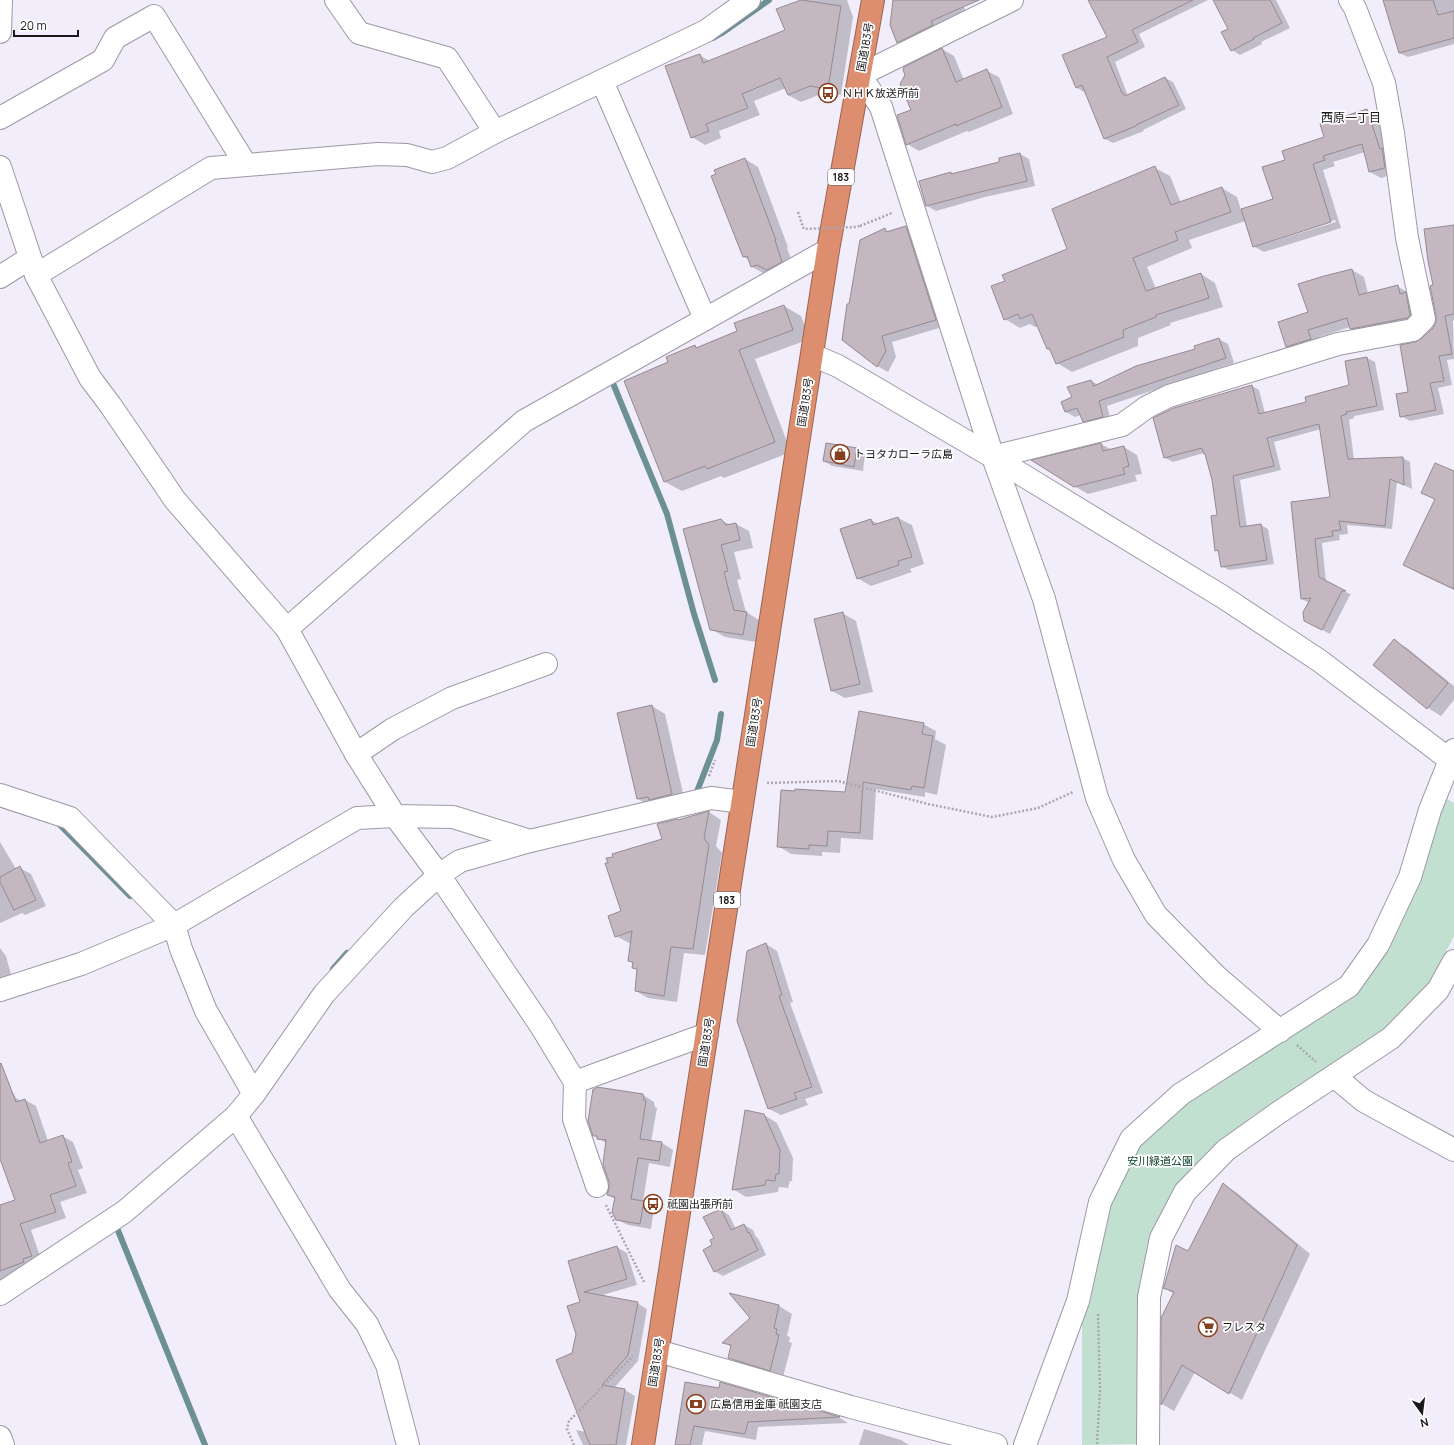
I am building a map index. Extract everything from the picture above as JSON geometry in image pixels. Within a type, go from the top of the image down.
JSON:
[{"type":"highway","name":"国道183号","points":[[643,1445],[828,250],[873,0]]},
{"type":"street","points":[[0,32],[1,0]]},
{"type":"street","points":[[336,0],[359,33],[447,58],[495,132]]},
{"type":"street","points":[[0,277],[33,266],[211,168],[378,154],[407,155],[432,162],[447,158],[495,132],[706,31],[749,0]]},
{"type":"street","points":[[1012,0],[860,75],[881,107],[993,457],[1044,599],[1097,798],[1124,860],[1156,915],[1216,976],[1280,1031]]},
{"type":"street","points":[[993,457],[1122,424],[1147,407],[1168,396],[1338,344],[1413,330],[1424,319],[1407,238],[1394,133],[1384,83],[1355,8],[1350,0]]},
{"type":"street","points":[[0,118],[103,60],[115,38],[154,16],[246,165]]},
{"type":"street","points":[[602,81],[705,319]]},
{"type":"street","points":[[0,167],[33,266],[90,378],[111,406],[175,500],[287,629],[356,754],[395,816],[439,875],[542,1026],[575,1082],[574,1119],[597,1186]]},
{"type":"street","points":[[287,629],[524,422],[828,250]]},
{"type":"street","points":[[812,355],[838,366],[993,457],[1223,597],[1320,661],[1453,758],[1430,810],[1410,877],[1378,945],[1349,986],[1181,1094],[1131,1139],[1100,1202],[1078,1302],[1025,1445]]},
{"type":"street","points":[[356,754],[393,729],[452,698],[546,664]]},
{"type":"street","points":[[0,795],[70,818],[174,925],[181,949],[206,1011],[254,1094]]},
{"type":"street","points":[[0,1294],[124,1212],[236,1116],[254,1094],[324,994],[404,907],[439,875],[460,861],[530,841],[711,798],[742,802]]},
{"type":"street","points":[[0,990],[81,964],[174,925],[357,818],[395,816],[453,817],[530,841]]},
{"type":"street","points":[[1148,1445],[1149,1297],[1161,1238],[1185,1192],[1226,1150],[1391,1038],[1438,990],[1454,961]]},
{"type":"street","points":[[575,1082],[707,1034]]},
{"type":"street","points":[[1334,1076],[1364,1101],[1454,1150]]},
{"type":"street","points":[[236,1116],[340,1290],[367,1324],[387,1365],[408,1445]]},
{"type":"street","points":[[658,1351],[851,1407],[996,1445]]},
{"type":"street","points":[[0,1437],[3,1445]]},
{"type":"path","points":[[798,212],[804,229],[856,228],[898,210]]},
{"type":"path","points":[[764,783],[838,781],[928,804],[992,817],[1038,808],[1093,783]]},
{"type":"path","points":[[1280,1031],[1334,1076]]},
{"type":"path","points":[[597,1186],[644,1282]]},
{"type":"path","points":[[1097,1444],[1100,1391],[1098,1311]]},
{"type":"path","points":[[574,1445],[567,1429],[569,1421],[633,1356]]},
{"type":"green space","name":"安川緑道公園","points":[[1442,796],[1454,803],[1454,936],[1429,984],[1377,1035],[1251,1117],[1186,1177],[1150,1241],[1140,1444],[1082,1445],[1082,1323],[1105,1214],[1135,1140],[1206,1085],[1351,991]]},
{"type":"building","points":[[801,0],[841,6],[828,89],[810,86],[788,95],[780,78],[742,94],[748,108],[706,124],[709,131],[691,138],[665,66],[700,54],[703,63],[785,30],[776,9]]},
{"type":"building","points":[[893,0],[979,0],[931,21],[933,25],[897,43],[890,25]]},
{"type":"building","points":[[1088,0],[1193,0],[1132,30],[1138,42],[1107,57],[1122,93],[1125,96],[1165,77],[1179,105],[1136,126],[1104,139],[1082,85],[1076,88],[1062,55],[1107,37]]},
{"type":"building","points":[[1213,0],[1270,0],[1282,23],[1231,51],[1221,32],[1228,29]]},
{"type":"building","points":[[1383,0],[1433,0],[1438,15],[1454,11],[1454,38],[1399,53]]},
{"type":"building","points":[[942,48],[956,82],[987,69],[1002,107],[906,145],[897,115],[911,110],[900,84],[905,75],[903,70],[904,67]]},
{"type":"building","points":[[1367,109],[1380,149],[1382,148],[1385,168],[1369,172],[1362,144],[1323,156],[1325,160],[1313,164],[1331,222],[1253,247],[1241,209],[1273,199],[1262,167],[1285,160],[1282,151],[1324,137],[1320,124]]},
{"type":"building","points":[[1020,153],[1027,181],[926,206],[919,181],[951,172],[951,174],[999,162],[999,158]]},
{"type":"building","points":[[745,158],[776,240],[782,262],[767,270],[757,265],[751,267],[747,256],[743,257],[711,176],[716,174],[714,170]]},
{"type":"building","points":[[1155,166],[1171,205],[1222,187],[1231,212],[1175,232],[1178,240],[1133,258],[1146,291],[1201,273],[1209,298],[1156,315],[1156,317],[1123,330],[1124,337],[1056,364],[1049,348],[1047,349],[1032,314],[1020,319],[1018,314],[1004,320],[991,286],[1005,281],[1002,275],[1067,249],[1052,209]]},
{"type":"building","points":[[1454,225],[1454,314],[1445,316],[1452,354],[1439,356],[1444,381],[1430,383],[1436,410],[1400,417],[1396,394],[1408,392],[1400,345],[1415,342],[1421,339],[1433,328],[1436,322],[1430,286],[1433,285],[1424,229]]},
{"type":"building","points":[[906,226],[936,320],[882,336],[886,351],[877,367],[842,340],[847,304],[849,304],[860,240],[885,228],[886,232]]},
{"type":"building","points":[[1352,269],[1359,295],[1398,285],[1400,294],[1406,292],[1410,315],[1407,318],[1350,329],[1347,318],[1308,330],[1311,339],[1286,347],[1278,322],[1308,312],[1298,284]]},
{"type":"building","points":[[784,305],[793,330],[739,350],[775,442],[707,469],[705,466],[664,482],[624,381],[668,362],[666,357],[695,345],[696,348],[737,331],[734,323]]},
{"type":"building","points":[[1219,338],[1226,358],[1099,401],[1103,417],[1083,422],[1077,408],[1065,412],[1061,402],[1072,397],[1067,387],[1091,380],[1094,386],[1136,366],[1195,349],[1194,346]]},
{"type":"building","points":[[1367,357],[1377,406],[1346,412],[1347,414],[1341,416],[1348,459],[1403,457],[1404,485],[1390,479],[1385,526],[1339,521],[1341,530],[1332,531],[1333,536],[1315,539],[1319,577],[1346,591],[1342,591],[1322,630],[1304,621],[1303,612],[1311,598],[1301,599],[1291,502],[1330,497],[1319,424],[1267,438],[1274,466],[1233,476],[1240,527],[1261,524],[1267,560],[1221,567],[1218,550],[1215,551],[1211,516],[1217,515],[1212,480],[1205,454],[1202,448],[1164,458],[1153,418],[1174,408],[1252,385],[1259,414],[1306,402],[1305,397],[1349,385],[1345,361]]},
{"type":"building","points":[[826,443],[857,448],[854,467],[823,461]]},
{"type":"building","points":[[1101,443],[1103,451],[1124,446],[1129,466],[1123,468],[1125,474],[1074,487],[1031,460]]},
{"type":"building","points":[[1435,463],[1454,471],[1454,589],[1403,565],[1435,499],[1421,493]]},
{"type":"building","points":[[898,517],[912,557],[898,561],[899,565],[857,579],[840,529],[871,519],[873,525]]},
{"type":"building","points":[[721,519],[726,525],[736,523],[740,540],[721,545],[728,571],[724,572],[734,610],[747,612],[743,635],[710,630],[683,529]]},
{"type":"building","points":[[843,612],[860,684],[831,691],[814,619]]},
{"type":"building","points":[[1394,639],[1448,683],[1427,709],[1373,665]]},
{"type":"building","points":[[652,705],[672,794],[649,800],[648,797],[637,799],[617,713]]},
{"type":"building","points":[[859,711],[924,723],[922,734],[933,736],[924,788],[912,786],[911,790],[863,782],[860,833],[828,831],[827,846],[809,845],[809,849],[777,847],[781,790],[795,791],[795,789],[845,792]]},
{"type":"building","points":[[709,811],[704,838],[709,845],[693,949],[671,947],[664,996],[635,991],[637,969],[632,968],[633,962],[628,961],[632,931],[615,937],[608,916],[621,911],[605,863],[608,863],[606,858],[613,857],[612,854],[662,839],[657,824],[678,820]]},
{"type":"building","points":[[20,866],[36,900],[14,910],[0,882],[0,877]]},
{"type":"building","points":[[766,943],[782,995],[779,996],[812,1087],[794,1093],[797,1099],[768,1109],[737,1021],[747,951]]},
{"type":"building","points":[[1,1063],[16,1102],[25,1099],[40,1143],[63,1135],[72,1162],[68,1163],[76,1186],[50,1195],[56,1212],[20,1224],[32,1256],[23,1259],[24,1262],[0,1271],[0,1205],[15,1200],[0,1159]]},
{"type":"building","points":[[597,1087],[643,1094],[644,1100],[646,1101],[640,1139],[662,1142],[659,1161],[638,1158],[631,1199],[644,1201],[640,1224],[616,1220],[612,1212],[615,1197],[607,1195],[609,1182],[603,1164],[606,1140],[597,1139],[597,1136],[593,1136],[588,1121],[593,1089]]},
{"type":"building","points":[[745,1110],[764,1114],[780,1150],[779,1174],[776,1174],[775,1181],[766,1180],[765,1185],[732,1190]]},
{"type":"building","points":[[1223,1183],[1297,1245],[1229,1394],[1182,1365],[1161,1405],[1161,1318],[1174,1292],[1163,1288],[1176,1245],[1188,1251]]},
{"type":"building","points":[[721,1209],[731,1230],[744,1224],[758,1250],[714,1272],[703,1250],[712,1245],[710,1240],[714,1238],[703,1217]]},
{"type":"building","points":[[617,1246],[627,1279],[584,1292],[638,1302],[628,1355],[602,1385],[625,1389],[616,1445],[590,1445],[556,1360],[572,1353],[576,1334],[567,1306],[580,1302],[568,1261]]},
{"type":"building","points":[[729,1293],[779,1305],[774,1328],[777,1329],[776,1334],[779,1335],[770,1371],[728,1358],[731,1345],[722,1343],[750,1318]]},
{"type":"building","points":[[685,1382],[719,1388],[720,1382],[840,1417],[748,1422],[745,1434],[694,1426],[690,1445],[675,1445]]},
{"type":"waterway","points":[[713,38],[769,0]]},
{"type":"waterway","points":[[615,379],[612,381],[667,514],[694,614],[715,680]]},
{"type":"waterway","points":[[696,794],[717,740],[721,714]]},
{"type":"waterway","points":[[58,823],[130,896]]},
{"type":"waterway","points":[[333,969],[347,953]]},
{"type":"waterway","points":[[117,1228],[205,1445]]},
{"type":"place","name":"ＮＨＫ放送所前","points":[[828,93]]},
{"type":"place","name":"トヨタカローラ広島","points":[[840,454]]},
{"type":"place","name":"祇園出張所前","points":[[653,1204]]},
{"type":"place","name":"フレスタ","points":[[1208,1327]]},
{"type":"place","name":"広島信用金庫 祇園支店","points":[[696,1404]]},
{"type":"district","name":"西原一丁目","points":[[1351,118]]}]
